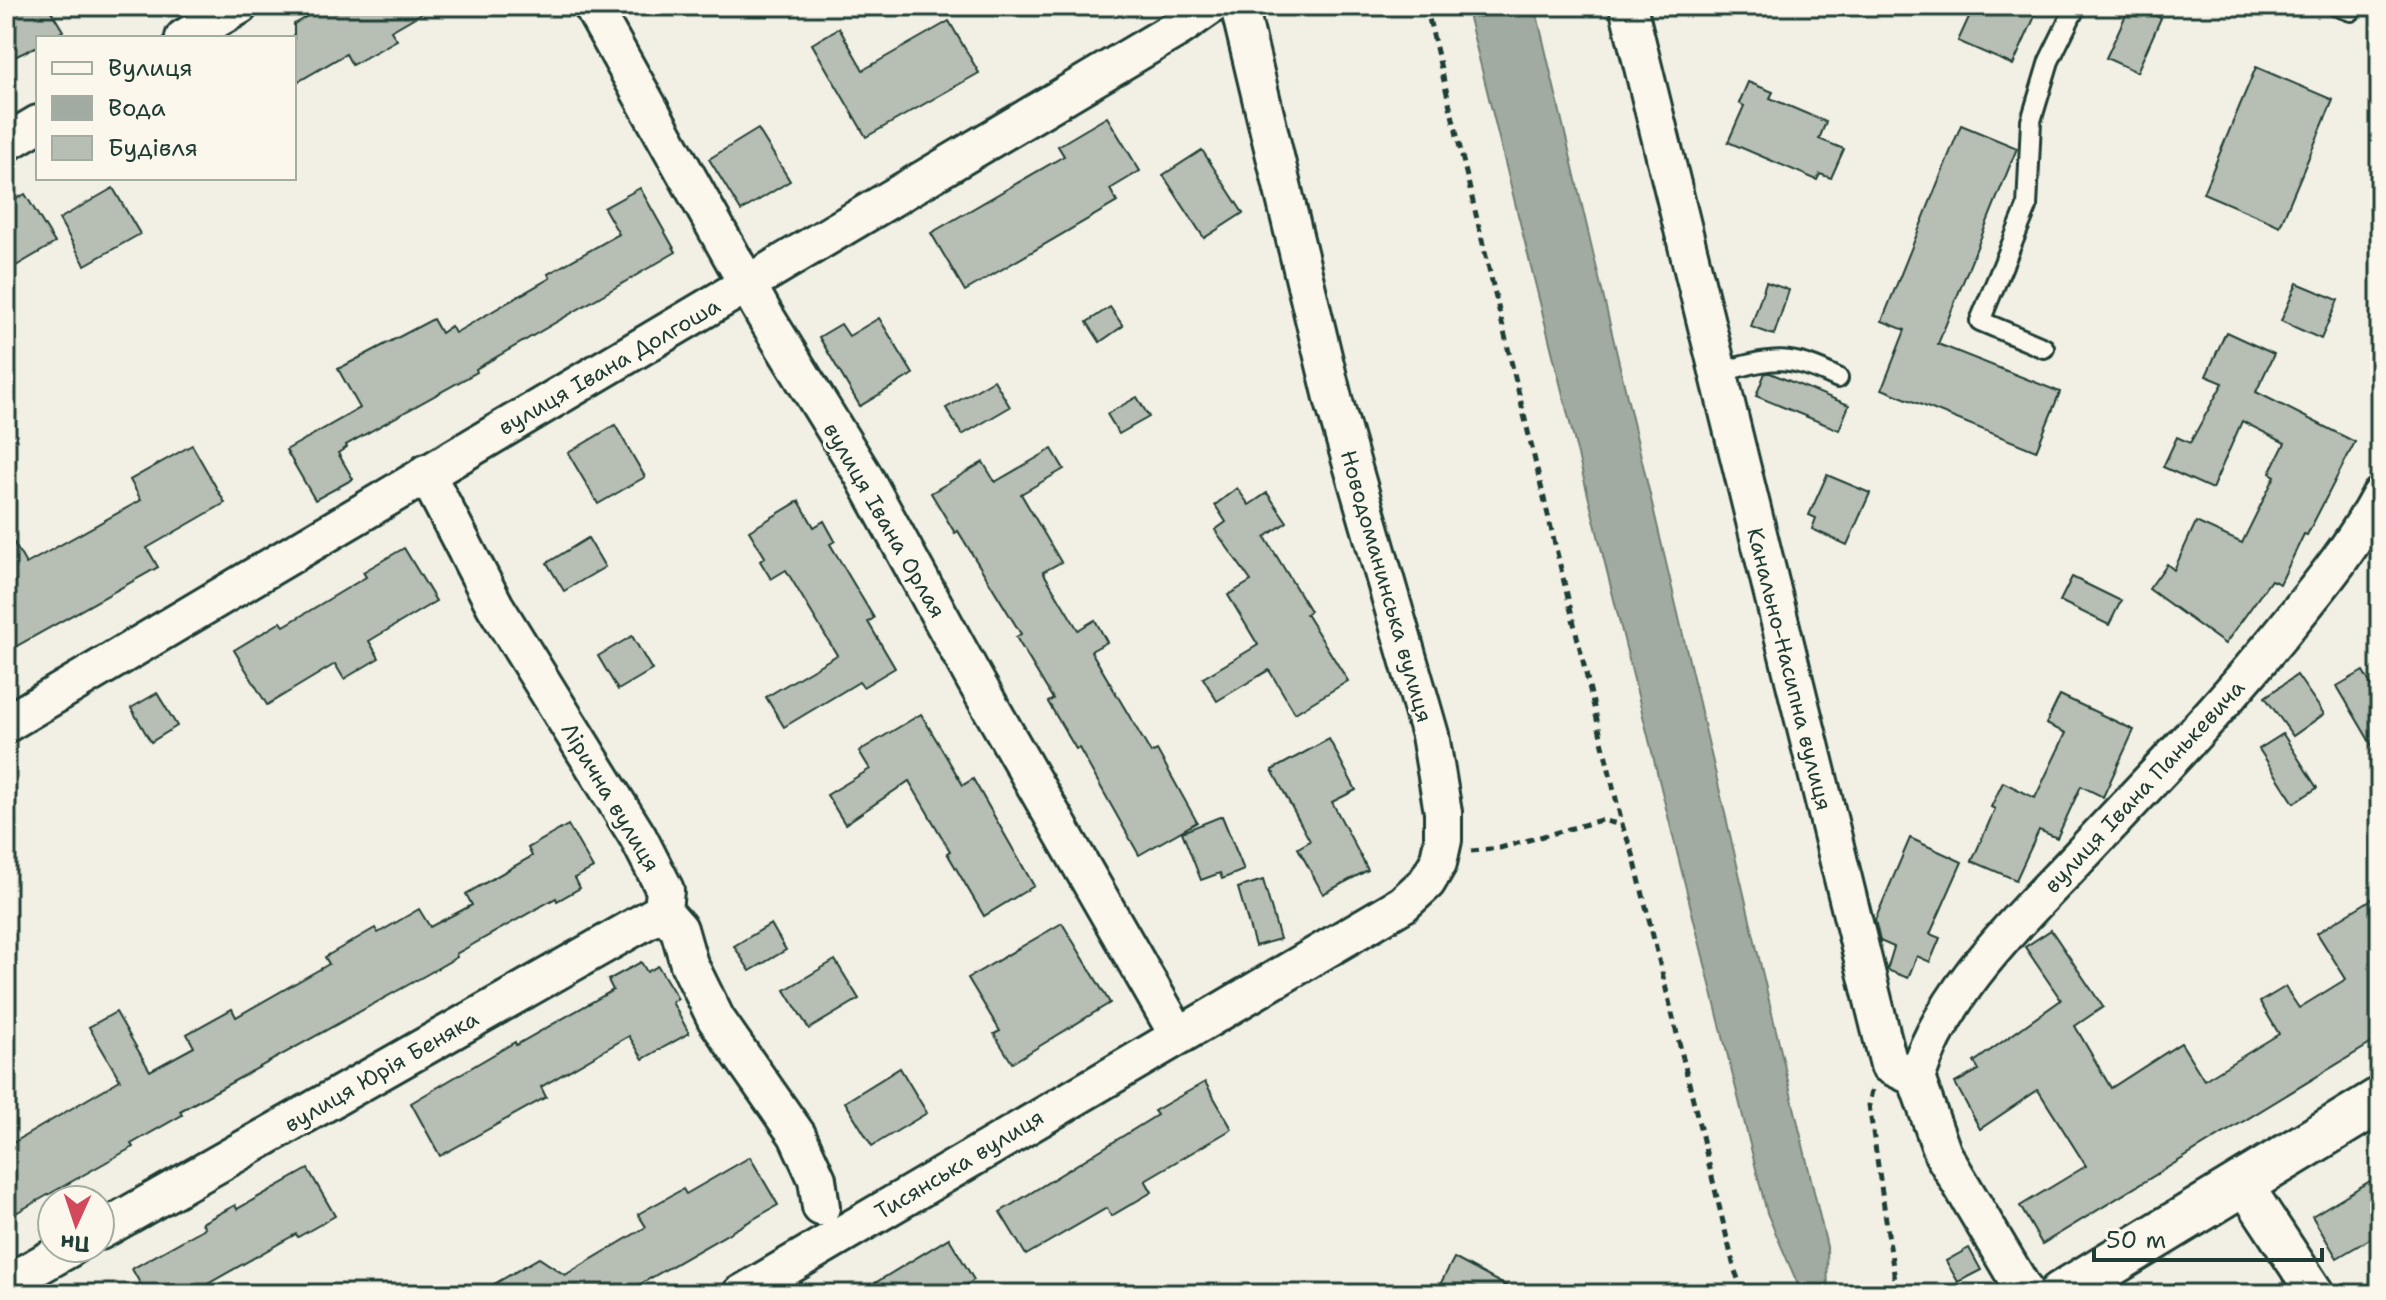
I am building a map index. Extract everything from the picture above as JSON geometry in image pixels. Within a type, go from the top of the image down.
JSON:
[{"type":"main road","points":[[2061,1294],[2380,1100]]},
{"type":"street","points":[[187,36],[239,6]]},
{"type":"street","name":"вулиця Івана Орлая","points":[[592,6],[749,285],[863,475],[975,680],[1178,1035]]},
{"type":"street","name":"вулиця Івана Долгоша","points":[[6,724],[426,473],[749,285],[1180,27],[1210,6]]},
{"type":"street","name":"Новодоманинська вулиця","points":[[1178,1035],[1403,904],[1427,882],[1438,863],[1443,840],[1443,812],[1430,735],[1334,402],[1239,6]]},
{"type":"street","name":"Канально-Насипна вулиця","points":[[1628,6],[1717,373],[1902,1071],[1943,1154],[2026,1294]]},
{"type":"street","points":[[6,143],[36,125]]},
{"type":"street","name":"Лірична вулиця","points":[[426,473],[495,606],[638,837],[665,890],[663,911],[679,929],[689,964],[716,1019],[797,1135],[817,1179],[821,1207]]},
{"type":"street","name":"вулиця Івана Панькевича","points":[[1902,1071],[1924,1054],[1952,1002],[1987,954],[2213,716],[2329,575],[2380,496]]},
{"type":"street","name":"вулиця Юрія Беняка","points":[[116,1222],[663,911]]},
{"type":"street","name":"Тисянська вулиця","points":[[741,1294],[1178,1035]]},
{"type":"street","points":[[2243,1183],[2316,1294]]},
{"type":"street","points":[[6,1284],[42,1264]]},
{"type":"lane","points":[[2044,348],[1980,321],[2027,207],[2031,121],[2049,61],[2076,6]]},
{"type":"lane","points":[[1717,373],[1782,358],[1807,363],[1838,378]]},
{"type":"path","points":[[1426,6],[1623,828],[1633,854],[1735,1271],[1744,1294]]},
{"type":"path","points":[[1443,840],[1458,853],[1500,848],[1601,820],[1623,828]]},
{"type":"path","points":[[1897,1294],[1869,1105],[1873,1085],[1902,1071]]},
{"type":"water","points":[[1466,6],[1535,6],[1827,1247],[1828,1294],[1802,1294],[1767,1213]]},
{"type":"building","points":[[6,6],[48,6],[63,31],[54,36],[36,36],[36,47],[6,61]]},
{"type":"building","points":[[324,6],[434,6],[391,31],[397,40],[352,65],[346,54],[296,83],[294,24]]},
{"type":"building","points":[[1974,6],[2019,6],[2036,14],[2013,65],[1958,41]]},
{"type":"building","points":[[2130,6],[2161,18],[2137,72],[2106,58]]},
{"type":"building","points":[[949,21],[979,73],[866,137],[812,44],[839,28],[863,70]]},
{"type":"building","points":[[2256,67],[2333,100],[2280,226],[2203,193]]},
{"type":"building","points":[[1748,82],[1773,92],[1770,98],[1826,122],[1819,139],[1844,149],[1831,178],[1820,174],[1817,180],[1728,142],[1744,106],[1739,103]]},
{"type":"building","points":[[1107,117],[1140,171],[1110,189],[1117,202],[965,291],[931,233],[1064,156],[1058,146]]},
{"type":"building","points":[[1961,125],[2017,148],[1938,344],[2060,392],[2036,451],[1882,389],[1905,330],[1882,321]]},
{"type":"building","points":[[758,129],[790,181],[741,211],[709,159]]},
{"type":"building","points":[[1202,150],[1243,213],[1204,238],[1163,175]]},
{"type":"building","points":[[113,188],[140,234],[85,265],[59,219]]},
{"type":"building","points":[[640,188],[676,252],[476,369],[477,372],[346,445],[338,453],[353,479],[315,500],[286,450],[360,408],[338,369],[433,319],[441,333],[451,326],[455,333],[550,278],[548,274],[619,234],[604,208]]},
{"type":"building","points":[[25,194],[55,243],[16,266],[6,249],[6,205]]},
{"type":"building","points":[[1766,282],[1789,290],[1774,335],[1751,327]]},
{"type":"building","points":[[2297,283],[2338,300],[2321,339],[2281,321]]},
{"type":"building","points":[[1110,307],[1123,326],[1100,342],[1087,322]]},
{"type":"building","points":[[879,318],[913,374],[860,406],[819,337],[841,324],[849,336]]},
{"type":"building","points":[[2226,332],[2274,354],[2256,392],[2355,442],[2280,584],[2271,580],[2225,644],[2149,589],[2167,564],[2174,570],[2196,522],[2242,543],[2275,476],[2270,473],[2285,443],[2242,421],[2212,489],[2163,467],[2177,437],[2190,443],[2223,383],[2206,376]]},
{"type":"building","points":[[1765,373],[1849,405],[1839,430],[1756,396]]},
{"type":"building","points":[[994,380],[1010,407],[962,435],[946,408]]},
{"type":"building","points":[[1137,397],[1149,417],[1119,434],[1107,414]]},
{"type":"building","points":[[615,425],[645,477],[598,504],[568,453]]},
{"type":"building","points":[[192,445],[225,503],[147,548],[158,567],[6,652],[6,529],[26,564],[141,500],[130,480]]},
{"type":"building","points":[[1052,449],[1064,469],[1021,494],[1061,562],[1043,572],[1078,630],[1095,620],[1107,642],[1091,651],[1151,753],[1157,750],[1197,822],[1139,855],[1079,748],[1076,749],[1048,702],[1053,699],[1016,637],[1021,634],[931,493],[983,462],[995,482]]},
{"type":"building","points":[[1827,475],[1870,493],[1847,545],[1812,529],[1816,518],[1809,515]]},
{"type":"building","points":[[1237,488],[1249,505],[1267,493],[1287,522],[1265,537],[1310,611],[1306,614],[1348,681],[1295,713],[1269,670],[1217,701],[1203,678],[1258,645],[1228,595],[1251,581],[1215,530],[1226,522],[1215,505]]},
{"type":"building","points":[[799,501],[814,527],[824,521],[835,541],[830,544],[874,618],[868,622],[895,668],[863,687],[859,682],[784,727],[766,697],[837,655],[786,570],[771,579],[760,561],[765,557],[749,531]]},
{"type":"building","points":[[588,538],[605,567],[564,591],[547,563]]},
{"type":"building","points":[[404,548],[436,601],[369,641],[379,658],[344,679],[335,664],[267,705],[234,650],[281,622],[284,626],[366,577],[363,572]]},
{"type":"building","points":[[2072,577],[2121,601],[2109,625],[2060,601]]},
{"type":"building","points":[[632,636],[652,670],[618,690],[598,656]]},
{"type":"building","points":[[2363,671],[2380,700],[2380,759],[2337,686]]},
{"type":"building","points":[[2297,675],[2324,714],[2293,736],[2265,697]]},
{"type":"building","points":[[157,693],[177,726],[151,742],[131,708]]},
{"type":"building","points":[[2060,695],[2134,730],[2103,797],[2081,786],[2057,838],[2039,830],[2016,880],[1972,861],[1995,809],[1991,807],[2003,782],[2035,798],[2066,733],[2046,724]]},
{"type":"building","points":[[921,714],[963,785],[973,779],[1034,886],[984,916],[909,781],[845,824],[827,795],[870,769],[859,751]]},
{"type":"building","points":[[2283,734],[2317,788],[2294,803],[2259,749]]},
{"type":"building","points":[[1329,739],[1356,790],[1332,802],[1368,870],[1323,894],[1298,848],[1310,841],[1272,770]]},
{"type":"building","points":[[1222,816],[1244,870],[1222,879],[1220,873],[1201,880],[1182,832]]},
{"type":"building","points":[[568,825],[593,868],[575,878],[580,888],[557,901],[556,898],[456,954],[457,957],[426,975],[180,1111],[182,1115],[131,1144],[133,1147],[67,1184],[36,1184],[36,1202],[14,1214],[6,1199],[6,1147],[120,1080],[89,1027],[116,1012],[150,1071],[194,1047],[187,1034],[232,1009],[236,1017],[329,964],[325,957],[375,928],[378,933],[419,909],[430,927],[472,905],[466,894],[532,856],[528,848]]},
{"type":"building","points":[[1910,838],[1962,862],[1930,934],[1940,938],[1930,962],[1917,956],[1908,978],[1887,970],[1894,947],[1880,941],[1875,920]]},
{"type":"building","points":[[1263,880],[1280,939],[1255,946],[1238,888]]},
{"type":"building","points":[[2380,894],[2380,1038],[2042,1244],[2020,1206],[2086,1166],[2038,1090],[1980,1129],[1955,1083],[1979,1070],[1974,1062],[2061,1000],[2025,947],[2051,930],[2103,1007],[2075,1026],[2111,1088],[2181,1043],[2204,1080],[2279,1034],[2260,1002],[2285,987],[2299,1008],[2346,979],[2317,933]]},
{"type":"building","points":[[1062,923],[1110,1003],[1012,1063],[994,1034],[1000,1031],[968,978]]},
{"type":"building","points":[[771,924],[786,950],[750,971],[734,946]]},
{"type":"building","points":[[835,960],[859,999],[809,1029],[785,990]]},
{"type":"building","points":[[641,962],[647,972],[658,966],[678,999],[672,1002],[689,1033],[643,1059],[629,1036],[541,1087],[546,1097],[440,1156],[411,1103],[515,1042],[516,1045],[613,990],[608,980]]},
{"type":"building","points":[[900,1068],[927,1113],[872,1146],[845,1102]]},
{"type":"building","points":[[1205,1082],[1232,1129],[1145,1180],[1152,1192],[1111,1216],[1107,1208],[1026,1255],[1000,1212],[1157,1115],[1154,1111]]},
{"type":"building","points":[[750,1157],[778,1205],[623,1294],[477,1294],[539,1258],[565,1275],[646,1227],[638,1214],[683,1189],[686,1194]]},
{"type":"building","points":[[308,1169],[335,1216],[298,1237],[296,1234],[190,1294],[146,1294],[132,1269],[205,1228],[202,1223],[235,1205],[237,1209]]},
{"type":"building","points":[[2380,1175],[2380,1233],[2337,1258],[2312,1216]]},
{"type":"building","points":[[949,1238],[974,1280],[951,1294],[857,1294]]},
{"type":"building","points":[[1969,1248],[1981,1270],[1958,1282],[1946,1261]]},
{"type":"building","points":[[1454,1258],[1521,1294],[1435,1294]]}]
